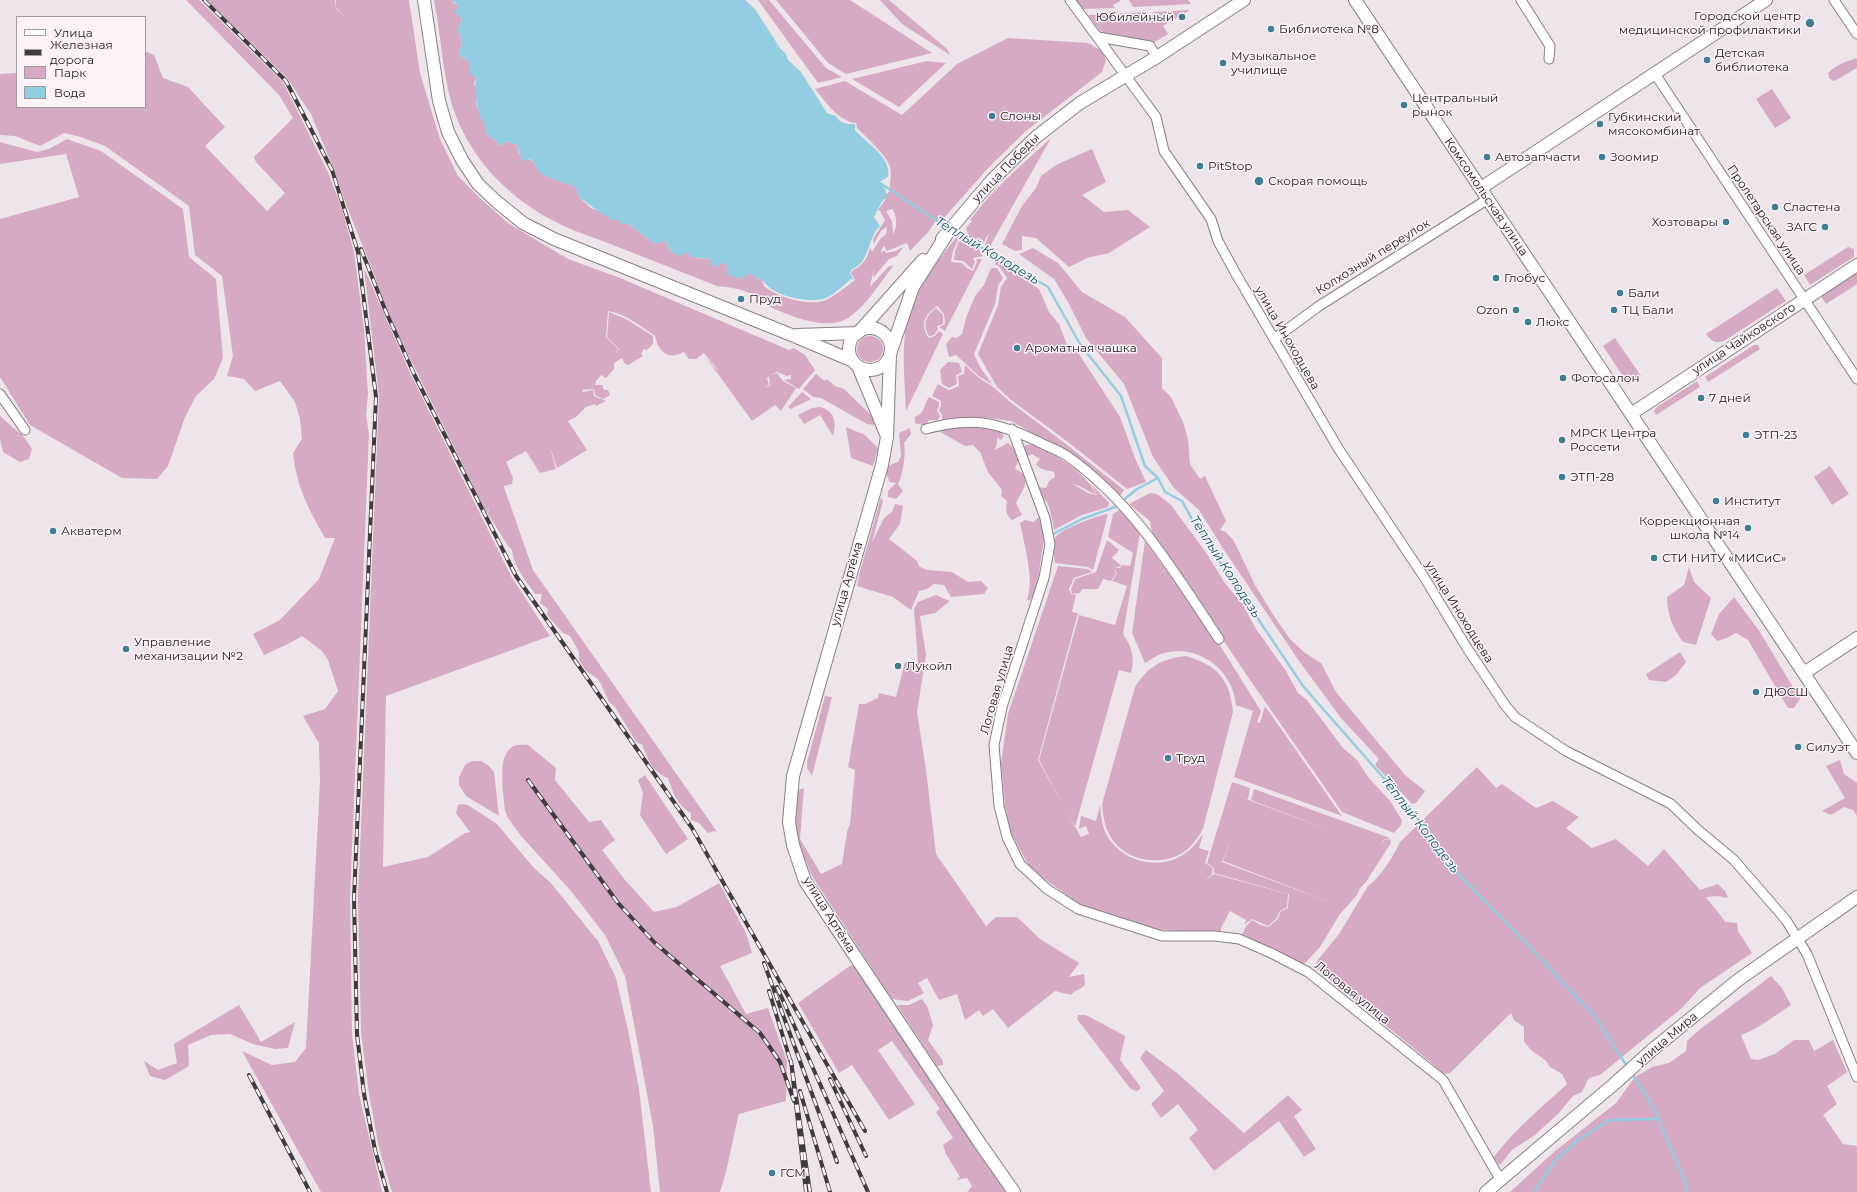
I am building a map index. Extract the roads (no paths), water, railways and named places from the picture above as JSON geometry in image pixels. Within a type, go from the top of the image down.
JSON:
[{"type":"main road","points":[[424,0],[440,101],[448,132],[462,160],[478,184],[497,202],[523,223],[554,239],[794,336],[864,369],[876,369],[883,366],[890,354],[913,287],[947,234]]},
{"type":"main road","name":"улица Победы","points":[[858,332],[947,234],[992,180],[1036,137],[1080,103],[1126,74],[1157,57],[1244,0]]},
{"type":"main road","name":"Комсомольская улица","points":[[1355,0],[1857,753]]},
{"type":"main road","points":[[1484,194],[1655,74],[1766,0]]},
{"type":"main road","name":"улица Чайковского","points":[[1631,414],[1857,266]]},
{"type":"main road","points":[[794,336],[858,332],[871,328],[884,334],[889,340],[890,354]]},
{"type":"main road","points":[[858,332],[853,337],[849,349],[887,437]]},
{"type":"main road","name":"улица Артёма","points":[[890,354],[887,437],[882,465],[793,776],[789,822],[793,845],[806,881],[979,1142],[1014,1192]]},
{"type":"main road","points":[[1804,673],[1857,638]]},
{"type":"main road","name":"улица Мира","points":[[1486,1192],[1613,1085],[1652,1050],[1738,980],[1857,897]]},
{"type":"street","name":"улица Иноходцева","points":[[1070,0],[1126,74],[1156,117],[1164,151],[1211,219],[1218,241],[1338,448],[1424,577],[1467,648],[1515,717],[1566,751],[1671,804],[1697,829],[1734,860],[1786,920],[1796,939],[1807,954],[1857,1077]]},
{"type":"street","points":[[1521,0],[1550,46],[1549,59]]},
{"type":"street","points":[[1834,0],[1857,34]]},
{"type":"street","points":[[1098,37],[1150,46],[1157,57]]},
{"type":"street","name":"Пролетарская улица","points":[[1655,74],[1857,379]]},
{"type":"street","name":"Колхозный переулок","points":[[1274,339],[1319,306],[1484,194]]},
{"type":"street","points":[[0,394],[25,430]]},
{"type":"street","points":[[926,429],[945,424],[986,422],[1012,429],[1066,456],[1115,497],[1121,506],[1154,542],[1219,639]]},
{"type":"street","name":"Логовая улица","points":[[1012,429],[1045,518],[1050,544],[1044,578],[1002,707],[994,745],[999,806],[1007,837],[1020,864],[1047,889],[1078,909],[1162,936],[1215,936],[1239,939],[1308,972],[1443,1080],[1500,1180]]},
{"type":"water","points":[[745,0],[755,9],[780,48],[786,54],[788,60],[801,72],[827,113],[836,116],[844,123],[855,124],[855,130],[877,151],[886,163],[888,177],[879,182],[885,189],[887,196],[881,203],[874,217],[880,226],[876,231],[862,261],[858,266],[852,269],[850,273],[854,280],[851,279],[834,293],[823,299],[799,299],[781,294],[773,290],[762,279],[756,278],[750,273],[741,279],[728,275],[726,264],[722,263],[717,266],[712,266],[710,259],[690,257],[688,252],[678,256],[670,251],[665,241],[655,244],[627,223],[621,225],[619,220],[610,220],[610,217],[603,215],[579,197],[576,187],[571,187],[571,183],[565,184],[544,175],[538,170],[534,162],[530,159],[522,161],[517,145],[507,141],[501,146],[486,133],[479,114],[476,98],[475,86],[477,77],[470,75],[470,62],[459,55],[462,40],[458,31],[462,18],[454,12],[459,6],[452,1]]},
{"type":"waterway","name":"Тёплый Колодезь","points":[[877,181],[948,228]]},
{"type":"waterway","name":"Тёплый Колодезь","points":[[954,231],[1048,287],[1080,344],[1121,396],[1145,466],[1158,478],[1165,492],[1182,501],[1193,521],[1303,686],[1410,808],[1459,875],[1531,948],[1596,1018],[1628,1068]]},
{"type":"waterway","points":[[1051,535],[1082,519],[1115,507],[1137,489],[1158,478]]},
{"type":"waterway","name":"Тёплый Колодезь","points":[[1632,1074],[1651,1103],[1685,1181],[1687,1192]]},
{"type":"waterway","points":[[1534,1192],[1555,1161],[1578,1140],[1609,1120],[1658,1119]]},
{"type":"railway","points":[[204,0],[286,81],[332,170],[358,252],[376,397],[354,898],[357,1034],[364,1094],[375,1150],[387,1192]]},
{"type":"railway","points":[[361,249],[386,312],[415,376],[516,576],[692,828],[865,1131]]},
{"type":"railway","points":[[528,780],[618,903],[655,943],[760,1033],[780,1062],[794,1101]]},
{"type":"railway","points":[[764,963],[837,1162]]},
{"type":"railway","points":[[777,987],[868,1192]]},
{"type":"railway","points":[[769,991],[792,1066]]},
{"type":"railway","points":[[806,1192],[791,1061],[810,1192]]},
{"type":"railway","points":[[249,1075],[310,1192]]},
{"type":"railway","points":[[830,1079],[866,1156]]},
{"type":"railway","points":[[800,1091],[830,1192]]},
{"type":"place","name":"Юбилейный","points":[[1182,17]]},
{"type":"place","name":"Городской центр медицинской профилактики","points":[[1810,23]]},
{"type":"place","name":"Библиотека №8","points":[[1271,29]]},
{"type":"place","name":"Детская библиотека","points":[[1707,60]]},
{"type":"place","name":"Музыкальное училище","points":[[1223,63]]},
{"type":"place","name":"Центральный рынок","points":[[1404,105]]},
{"type":"place","name":"Слоны","points":[[992,116]]},
{"type":"place","name":"Губкинский мясокомбинат","points":[[1600,124]]},
{"type":"place","name":"Автозапчасти","points":[[1487,157]]},
{"type":"place","name":"Зоомир","points":[[1602,157]]},
{"type":"place","name":"PitStop","points":[[1200,166]]},
{"type":"place","name":"Скорая помощь","points":[[1259,181]]},
{"type":"place","name":"Сластена","points":[[1775,207]]},
{"type":"place","name":"Хозтовары","points":[[1726,222]]},
{"type":"place","name":"ЗАГС","points":[[1825,227]]},
{"type":"place","name":"Глобус","points":[[1496,278]]},
{"type":"place","name":"Бали","points":[[1620,293]]},
{"type":"place","name":"Пруд","points":[[741,299]]},
{"type":"place","name":"Ozon","points":[[1516,310]]},
{"type":"place","name":"ТЦ Бали","points":[[1614,310]]},
{"type":"place","name":"Люкс","points":[[1528,322]]},
{"type":"place","name":"Ароматная чашка","points":[[1017,348]]},
{"type":"place","name":"Фотосалон","points":[[1563,378]]},
{"type":"place","name":"7 дней","points":[[1701,398]]},
{"type":"place","name":"ЭТП-23","points":[[1746,435]]},
{"type":"place","name":"МРСК Центра Россети","points":[[1562,440]]},
{"type":"place","name":"ЭТП-28","points":[[1562,477]]},
{"type":"place","name":"Институт","points":[[1716,501]]},
{"type":"place","name":"Коррекционная школа №14","points":[[1748,528]]},
{"type":"place","name":"Акватерм","points":[[53,531]]},
{"type":"place","name":"СТИ НИТУ «МИСиС»","points":[[1654,558]]},
{"type":"place","name":"Управление механизации №2","points":[[126,649]]},
{"type":"place","name":"Лукойл","points":[[898,666]]},
{"type":"place","name":"ДЮСШ","points":[[1756,692]]},
{"type":"place","name":"Силуэт","points":[[1798,747]]},
{"type":"place","name":"Труд","points":[[1168,758]]},
{"type":"place","name":"ГСМ","points":[[772,1173]]}]
